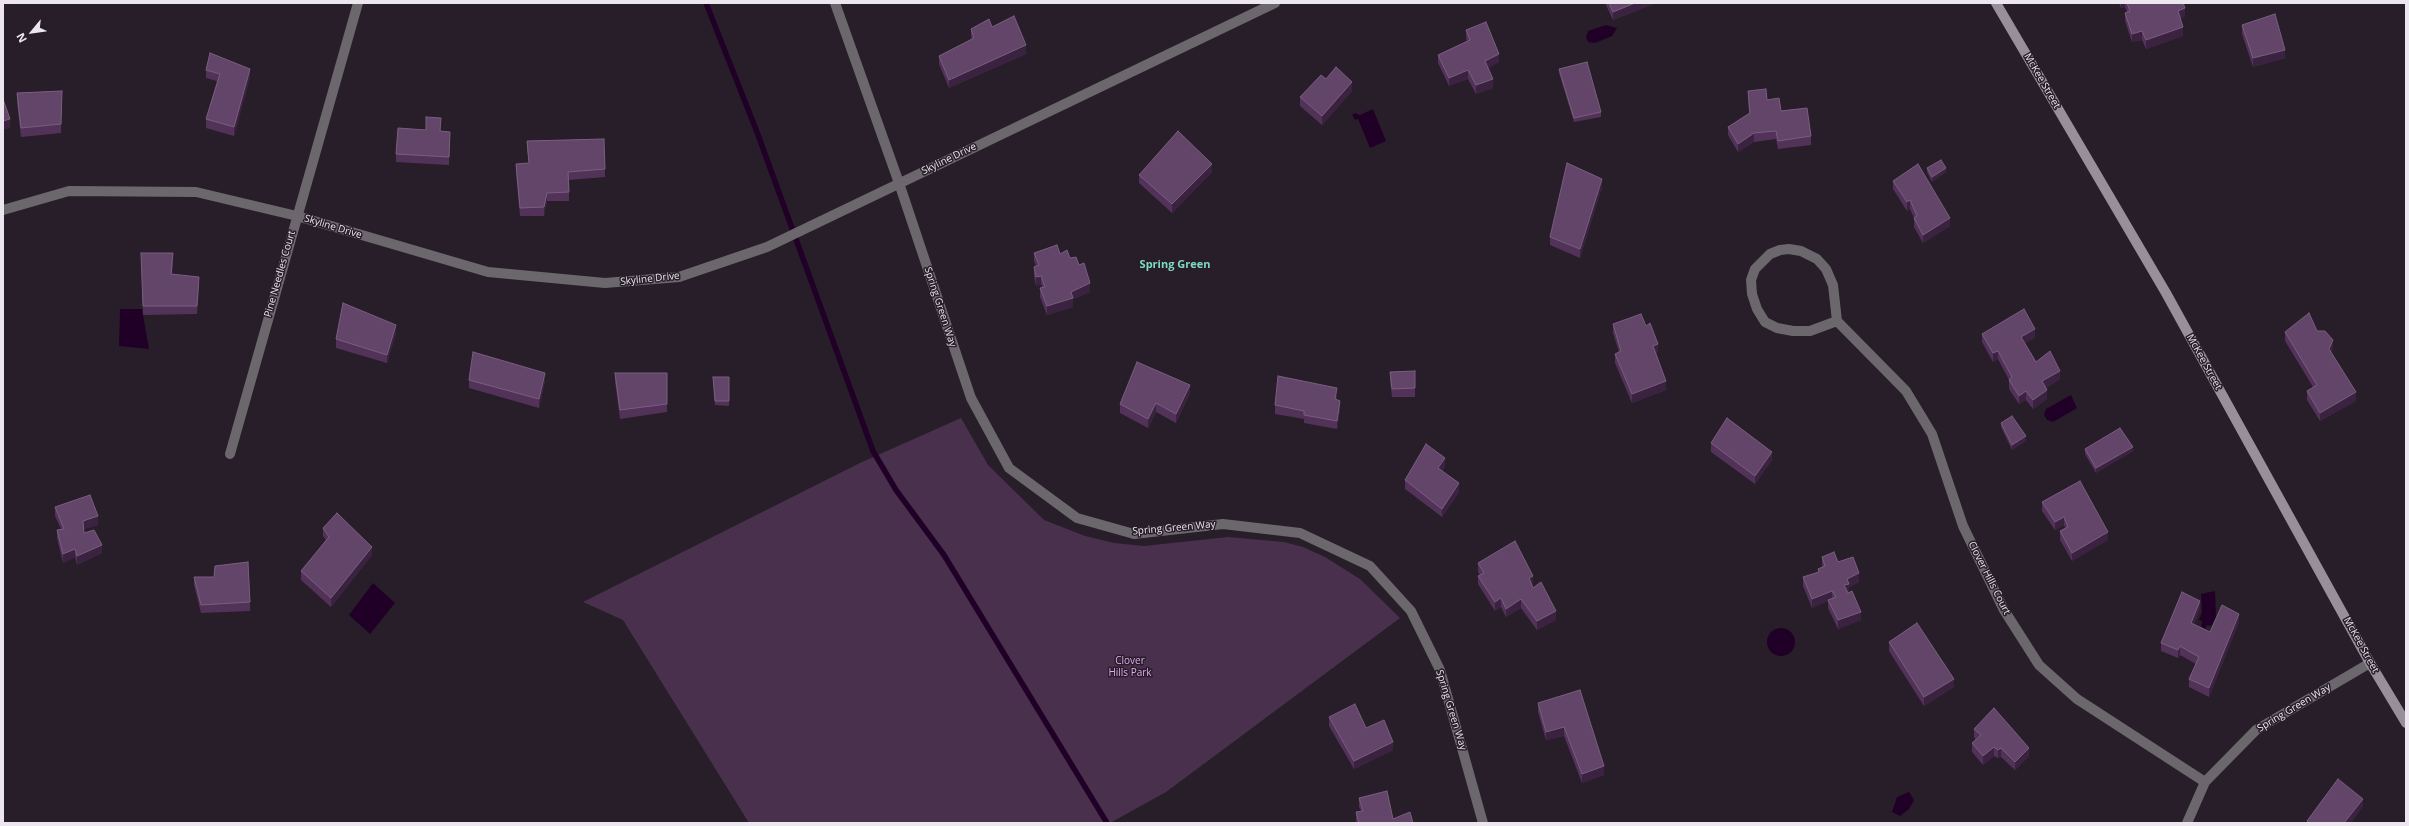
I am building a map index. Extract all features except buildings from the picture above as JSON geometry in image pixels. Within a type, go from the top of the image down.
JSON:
[{"type":"street","name":"Pine Needles Court","points":[[230,454],[358,3]]},
{"type":"street","name":"Spring Green Way","points":[[835,3],[899,183],[971,398],[1009,468],[1077,518],[1134,534],[1223,524],[1300,533],[1370,566],[1411,611],[1440,670],[1483,823]]},
{"type":"street","name":"Skyline Drive","points":[[3,210],[69,191],[196,192],[297,216],[488,272],[604,283],[679,277],[767,247],[1275,3]]},
{"type":"street","name":"McKee Street","points":[[1996,3],[2166,293],[2370,663],[2406,723]]},
{"type":"street","points":[[1780,250],[1802,251],[1817,258],[1826,269],[1834,285],[1836,321],[1810,331],[1793,331],[1777,328],[1765,322],[1757,309],[1752,294],[1751,280],[1755,269],[1770,254],[1780,250]]},
{"type":"street","name":"Clover Hills Court","points":[[1836,321],[1906,391],[1932,434],[1962,526],[2004,610],[2039,664],[2077,699],[2205,782]]},
{"type":"street","name":"Spring Green Way","points":[[2187,823],[2205,782],[2256,730],[2370,663]]},
{"type":"green space","name":"Clover Hills Park","points":[[961,418],[988,465],[1044,520],[1085,536],[1114,543],[1144,546],[1228,537],[1284,542],[1303,547],[1325,557],[1360,579],[1400,618],[1166,792],[1110,823],[749,823],[623,620],[583,602],[860,463]]},
{"type":"shaded area","points":[[1606,25],[1617,28],[1612,36],[1595,43],[1588,42],[1586,37],[1588,31]]},
{"type":"shaded area","points":[[1373,109],[1386,141],[1370,148],[1358,119],[1355,120],[1352,115],[1355,113],[1360,115]]},
{"type":"shaded area","points":[[120,309],[142,309],[149,349],[119,346]]},
{"type":"shaded area","points":[[2071,395],[2077,408],[2053,422],[2047,420],[2044,415],[2046,409]]},
{"type":"shaded area","points":[[373,583],[395,603],[370,634],[349,615]]},
{"type":"shaded area","points":[[2215,591],[2216,617],[2211,626],[2207,625],[2205,629],[2201,626],[2202,621],[2199,620],[2202,612],[2201,594]]},
{"type":"shaded area","points":[[1781,628],[1791,632],[1795,642],[1791,652],[1781,656],[1771,652],[1767,642],[1771,632]]},
{"type":"shaded area","points":[[1909,792],[1914,800],[1909,809],[1900,816],[1892,812],[1897,797]]},
{"type":"waterway","points":[[706,3],[757,132],[873,451],[896,490],[944,555],[1107,823]]},
{"type":"district","name":"Spring Green","points":[[1175,265]]}]
